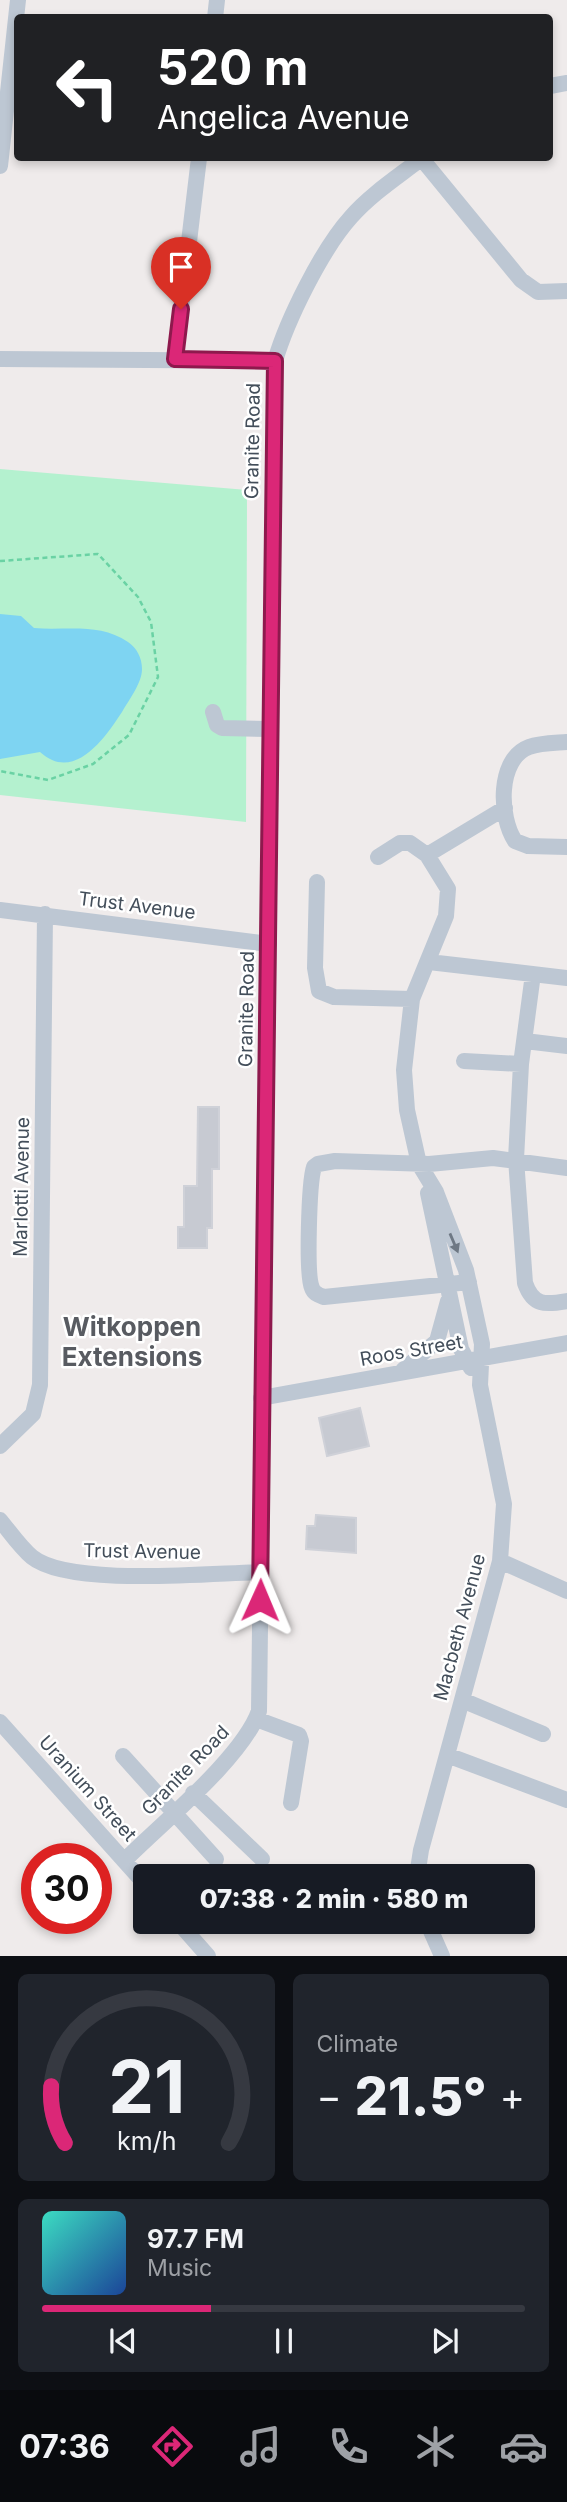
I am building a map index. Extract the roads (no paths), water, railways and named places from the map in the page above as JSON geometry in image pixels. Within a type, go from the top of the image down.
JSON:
[{"type":"street","points":[[0,166],[14,37]]},
{"type":"street","points":[[175,359],[199,161]]},
{"type":"street","name":"Granite Road","points":[[125,1860],[237,1749],[259,1711],[275,361],[290,319],[336,236],[358,209],[417,161]]},
{"type":"street","points":[[424,161],[530,288],[538,292],[567,291]]},
{"type":"street","points":[[0,359],[275,361]]},
{"type":"street","points":[[213,712],[214,720],[222,728],[270,729]]},
{"type":"street","points":[[567,742],[529,747],[520,754],[511,764],[506,777],[505,808],[514,841],[528,846],[567,847]]},
{"type":"street","points":[[427,855],[505,808]]},
{"type":"street","points":[[378,857],[406,842],[427,855],[445,879],[449,901],[429,962],[412,999],[404,1070],[407,1110],[419,1164],[436,1192],[469,1282],[482,1344],[475,1361],[461,1349],[447,1290],[428,1181]]},
{"type":"street","points":[[317,882],[315,968],[318,991],[334,997],[412,999]]},
{"type":"street","name":"Trust Avenue","points":[[0,910],[269,944]]},
{"type":"street","name":"Marlotti Avenue","points":[[0,1446],[33,1414],[40,1385],[45,914]]},
{"type":"street","points":[[429,962],[567,978]]},
{"type":"street","points":[[533,974],[522,1064],[516,1159],[525,1283],[530,1296],[537,1302],[548,1305],[567,1301]]},
{"type":"street","points":[[525,1041],[567,1046]]},
{"type":"street","points":[[464,1060],[522,1064]]},
{"type":"street","points":[[469,1282],[447,1290],[324,1297],[313,1291],[310,1280],[314,1167],[334,1161],[419,1164],[516,1159],[567,1168]]},
{"type":"street","points":[[398,1373],[419,1359],[437,1340],[447,1290]]},
{"type":"street","name":"Roos Street","points":[[261,1398],[567,1343]]},
{"type":"street","name":"Macbeth Avenue","points":[[419,1864],[500,1561],[504,1504],[475,1361]]},
{"type":"street","name":"Trust Avenue","points":[[0,1520],[32,1557],[61,1570],[114,1575],[261,1572]]},
{"type":"street","points":[[500,1561],[567,1591]]},
{"type":"street","points":[[462,1700],[543,1734]]},
{"type":"street","points":[[256,1719],[299,1735],[301,1741],[291,1803]]},
{"type":"street","name":"Uranium Street","points":[[0,1722],[133,1870]]},
{"type":"street","points":[[447,1755],[567,1800]]},
{"type":"street","points":[[123,1756],[175,1811],[216,1860]]},
{"type":"street","points":[[193,1793],[262,1859]]},
{"type":"street","points":[[189,1934],[208,1956]]},
{"type":"street","points":[[432,1934],[442,1956]]},
{"type":"water","points":[[0,614],[21,616],[34,628],[106,632],[128,642],[138,654],[142,665],[138,686],[107,734],[76,760],[53,760],[40,752],[0,759]]},
{"type":"district","name":"Witkoppen Extensions","points":[[132,1342]]}]
